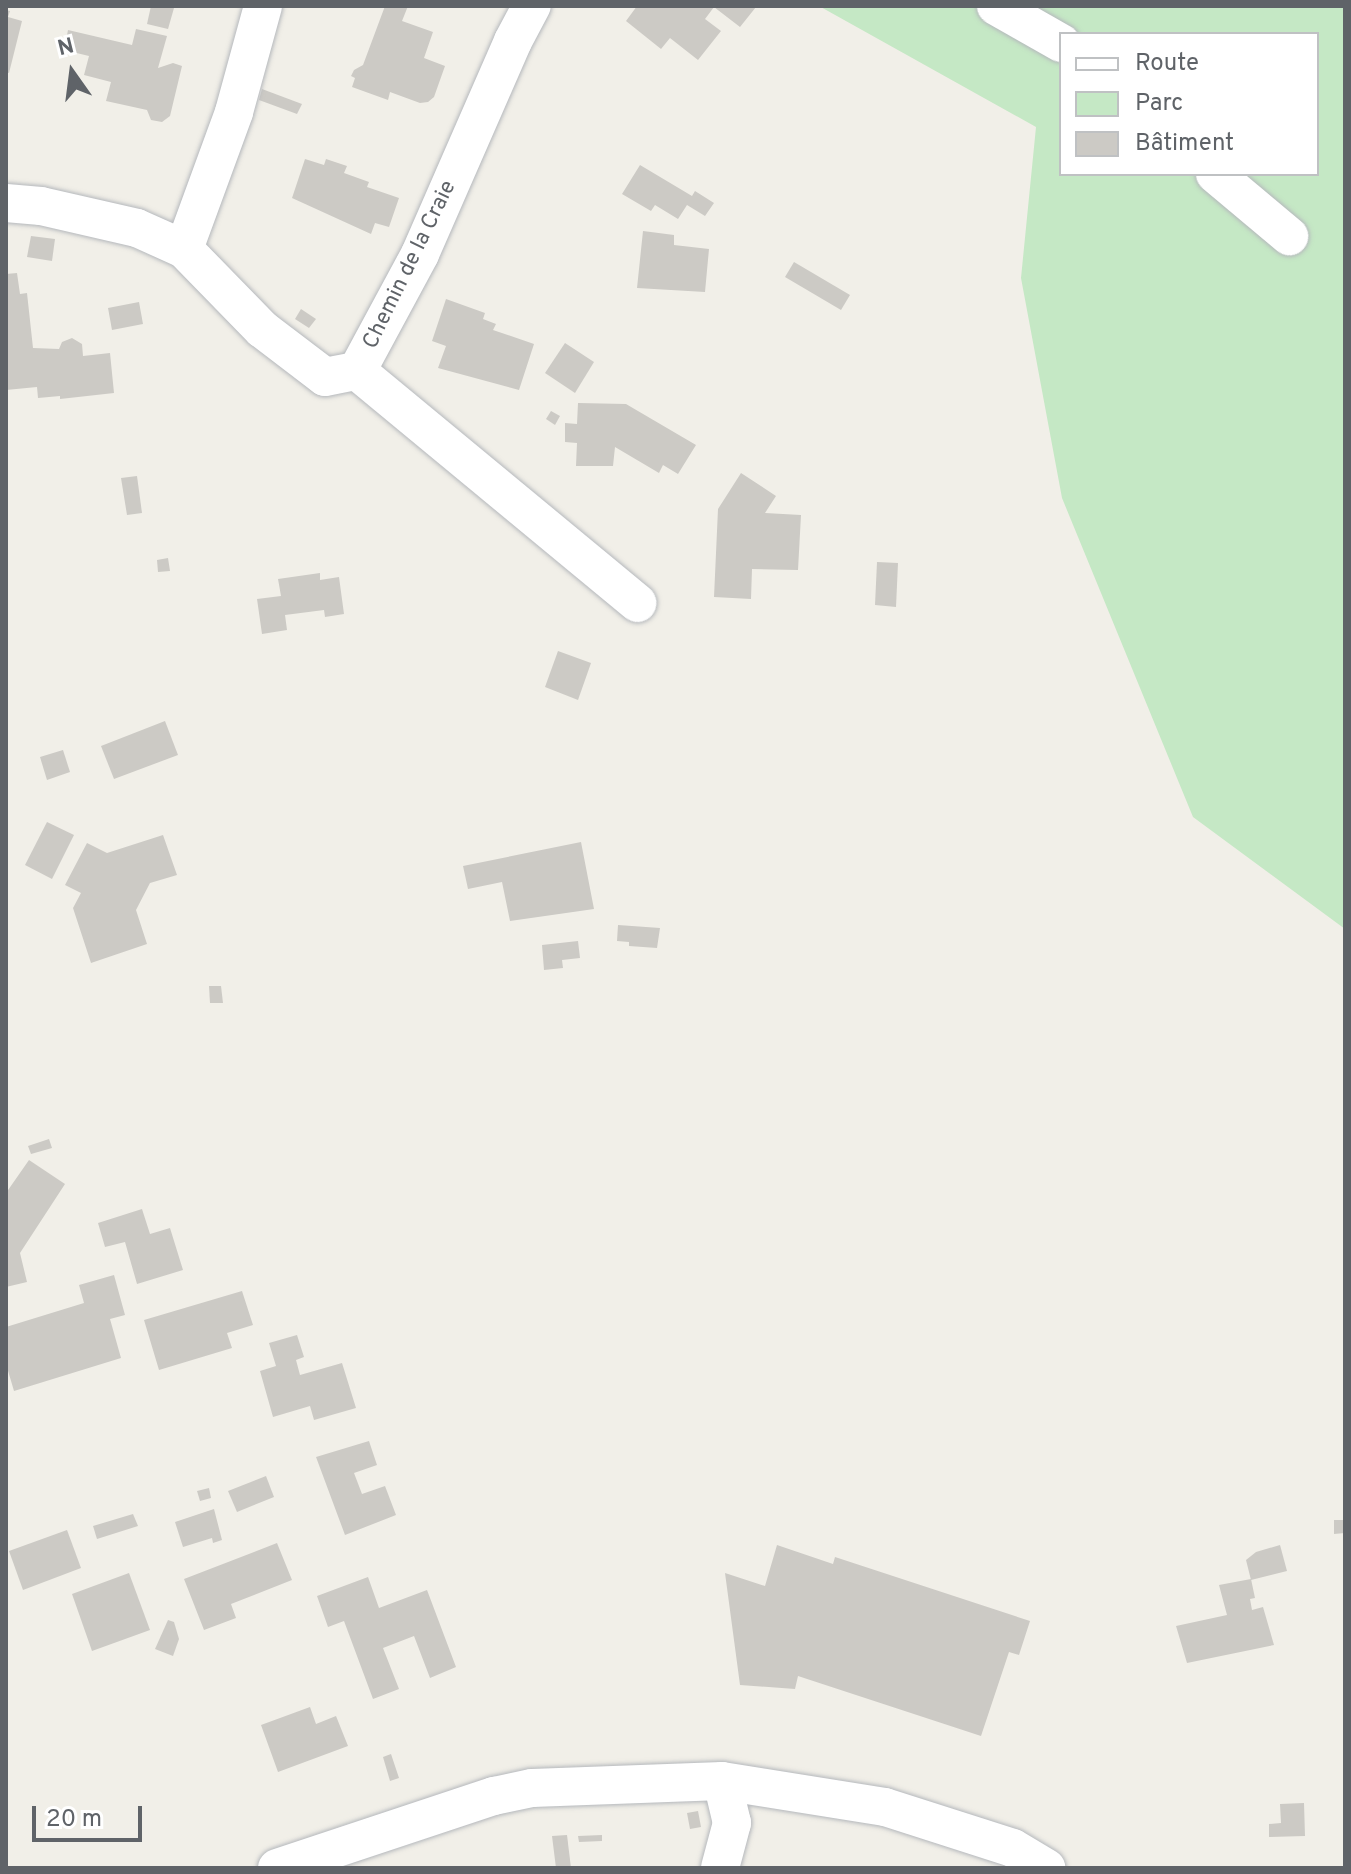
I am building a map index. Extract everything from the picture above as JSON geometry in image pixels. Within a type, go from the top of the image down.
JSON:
[{"type":"street","points":[[184,249],[234,112],[263,6]]},
{"type":"street","name":"Chemin de la Craie","points":[[6,203],[41,206],[137,228],[184,249],[262,329],[325,377],[357,371],[420,254],[532,6]]},
{"type":"street","points":[[996,6],[1059,42]]},
{"type":"street","points":[[1217,176],[1289,236]]},
{"type":"street","points":[[357,371],[637,603]]},
{"type":"street","points":[[277,1868],[494,1796],[532,1788],[722,1781],[885,1807],[1013,1848],[1046,1868]]},
{"type":"street","points":[[720,1868],[732,1823],[722,1781]]},
{"type":"green space","points":[[819,6],[1345,6],[1345,929],[1193,817],[1062,498],[1021,278],[1036,127]]},
{"type":"building","points":[[151,6],[174,8],[168,29],[147,24]]},
{"type":"building","points":[[385,6],[408,6],[402,21],[433,32],[424,58],[445,66],[434,97],[428,102],[420,103],[390,92],[388,100],[352,87],[355,78],[351,76],[363,65]]},
{"type":"building","points":[[637,6],[756,7],[740,27],[714,7],[705,19],[721,31],[698,60],[670,38],[661,49],[626,21]]},
{"type":"building","points":[[6,10],[10,11],[8,17],[22,21],[9,73],[6,72]]},
{"type":"building","points":[[136,29],[167,36],[158,68],[173,63],[182,66],[170,116],[162,122],[151,120],[147,110],[106,101],[111,82],[84,75],[89,56],[64,50],[68,30],[132,45]]},
{"type":"building","points":[[262,89],[302,104],[297,114],[259,100]]},
{"type":"building","points":[[305,159],[324,165],[326,159],[347,166],[344,173],[369,182],[367,187],[399,198],[389,227],[375,223],[371,234],[292,198]]},
{"type":"building","points":[[640,165],[692,196],[695,191],[714,203],[705,216],[687,205],[678,219],[655,205],[651,211],[622,194]]},
{"type":"building","points":[[643,231],[674,235],[674,245],[709,249],[705,292],[637,288]]},
{"type":"building","points":[[31,236],[55,239],[52,261],[27,257]]},
{"type":"building","points":[[794,262],[850,295],[841,310],[785,277]]},
{"type":"building","points":[[17,273],[20,294],[27,293],[33,348],[59,349],[62,342],[72,338],[82,344],[83,356],[110,353],[114,393],[60,399],[60,396],[38,398],[37,387],[6,390],[6,274]]},
{"type":"building","points":[[446,299],[485,313],[483,319],[496,324],[493,330],[534,344],[519,390],[438,368],[446,346],[432,341]]},
{"type":"building","points":[[139,302],[143,324],[112,330],[108,308]]},
{"type":"building","points":[[301,309],[316,319],[309,328],[295,319]]},
{"type":"building","points":[[565,343],[594,362],[575,393],[545,373]]},
{"type":"building","points":[[578,403],[626,404],[696,445],[678,474],[663,465],[659,473],[615,447],[613,466],[576,466],[577,443],[565,442],[565,423],[577,424]]},
{"type":"building","points":[[551,411],[560,416],[555,425],[546,419]]},
{"type":"building","points":[[741,473],[776,496],[765,513],[801,515],[798,570],[752,569],[751,599],[714,597],[718,509]]},
{"type":"building","points":[[137,476],[142,513],[127,515],[121,478]]},
{"type":"building","points":[[168,558],[170,571],[158,572],[157,560]]},
{"type":"building","points":[[877,562],[898,563],[896,607],[875,605]]},
{"type":"building","points":[[320,573],[320,580],[339,577],[344,614],[325,617],[324,610],[285,615],[287,630],[262,634],[257,599],[281,596],[278,579]]},
{"type":"building","points":[[558,651],[591,663],[578,700],[545,687]]},
{"type":"building","points":[[165,721],[178,755],[114,779],[101,746]]},
{"type":"building","points":[[63,750],[70,772],[47,780],[40,757]]},
{"type":"building","points":[[47,822],[74,835],[52,879],[25,865]]},
{"type":"building","points":[[163,835],[177,875],[150,883],[136,910],[147,944],[91,963],[73,908],[81,893],[65,885],[87,843],[107,853]]},
{"type":"building","points":[[581,842],[594,909],[510,921],[502,882],[468,889],[463,866]]},
{"type":"building","points":[[618,925],[660,928],[657,948],[629,946],[629,942],[617,941]]},
{"type":"building","points":[[578,941],[580,958],[562,960],[563,968],[544,970],[542,945]]},
{"type":"building","points":[[209,986],[221,986],[223,1003],[210,1003]]},
{"type":"building","points":[[49,1139],[52,1148],[31,1154],[28,1146]]},
{"type":"building","points":[[29,1160],[65,1184],[20,1253],[27,1282],[6,1287],[6,1193]]},
{"type":"building","points":[[142,1209],[150,1234],[170,1228],[183,1270],[137,1284],[125,1242],[105,1247],[98,1223]]},
{"type":"building","points":[[114,1275],[125,1315],[110,1319],[121,1358],[14,1391],[6,1364],[6,1327],[84,1303],[79,1285]]},
{"type":"building","points":[[242,1291],[253,1325],[227,1333],[232,1348],[159,1370],[144,1320]]},
{"type":"building","points":[[297,1335],[304,1357],[296,1360],[300,1375],[342,1363],[356,1408],[314,1420],[310,1406],[273,1417],[260,1371],[276,1366],[269,1343]]},
{"type":"building","points":[[369,1441],[377,1465],[354,1473],[362,1494],[385,1486],[396,1515],[345,1535],[316,1457]]},
{"type":"building","points":[[266,1476],[274,1497],[237,1512],[228,1491]]},
{"type":"building","points":[[209,1488],[211,1498],[200,1501],[197,1491]]},
{"type":"building","points":[[214,1509],[222,1540],[213,1543],[212,1538],[183,1547],[175,1522]]},
{"type":"building","points":[[133,1514],[138,1526],[97,1539],[93,1526]]},
{"type":"building","points":[[1334,1520],[1345,1520],[1345,1533],[1334,1534]]},
{"type":"building","points":[[67,1530],[81,1568],[23,1590],[9,1551]]},
{"type":"building","points":[[277,1543],[292,1580],[231,1604],[236,1618],[204,1630],[184,1579]]},
{"type":"building","points":[[777,1545],[833,1564],[835,1557],[1030,1621],[1019,1655],[1009,1652],[981,1736],[798,1676],[795,1689],[740,1685],[725,1573],[765,1586]]},
{"type":"building","points":[[1280,1545],[1287,1571],[1251,1580],[1246,1560],[1256,1552]]},
{"type":"building","points":[[129,1573],[150,1630],[92,1651],[72,1594]]},
{"type":"building","points":[[368,1577],[379,1608],[427,1590],[456,1667],[430,1678],[414,1636],[383,1648],[399,1689],[373,1699],[344,1621],[328,1627],[317,1596]]},
{"type":"building","points":[[1251,1579],[1255,1598],[1250,1599],[1252,1610],[1263,1607],[1274,1645],[1187,1663],[1176,1626],[1227,1615],[1219,1585]]},
{"type":"building","points":[[168,1620],[174,1622],[179,1639],[173,1656],[155,1649]]},
{"type":"building","points":[[310,1707],[316,1724],[336,1716],[348,1746],[278,1772],[261,1725]]},
{"type":"building","points":[[391,1754],[399,1778],[390,1781],[383,1757]]},
{"type":"building","points":[[1304,1803],[1305,1836],[1269,1837],[1269,1824],[1281,1823],[1280,1804]]},
{"type":"building","points":[[698,1811],[701,1827],[690,1829],[687,1813]]},
{"type":"building","points":[[567,1835],[571,1868],[556,1868],[552,1836]]},
{"type":"building","points":[[602,1835],[602,1841],[579,1842],[578,1836]]}]
